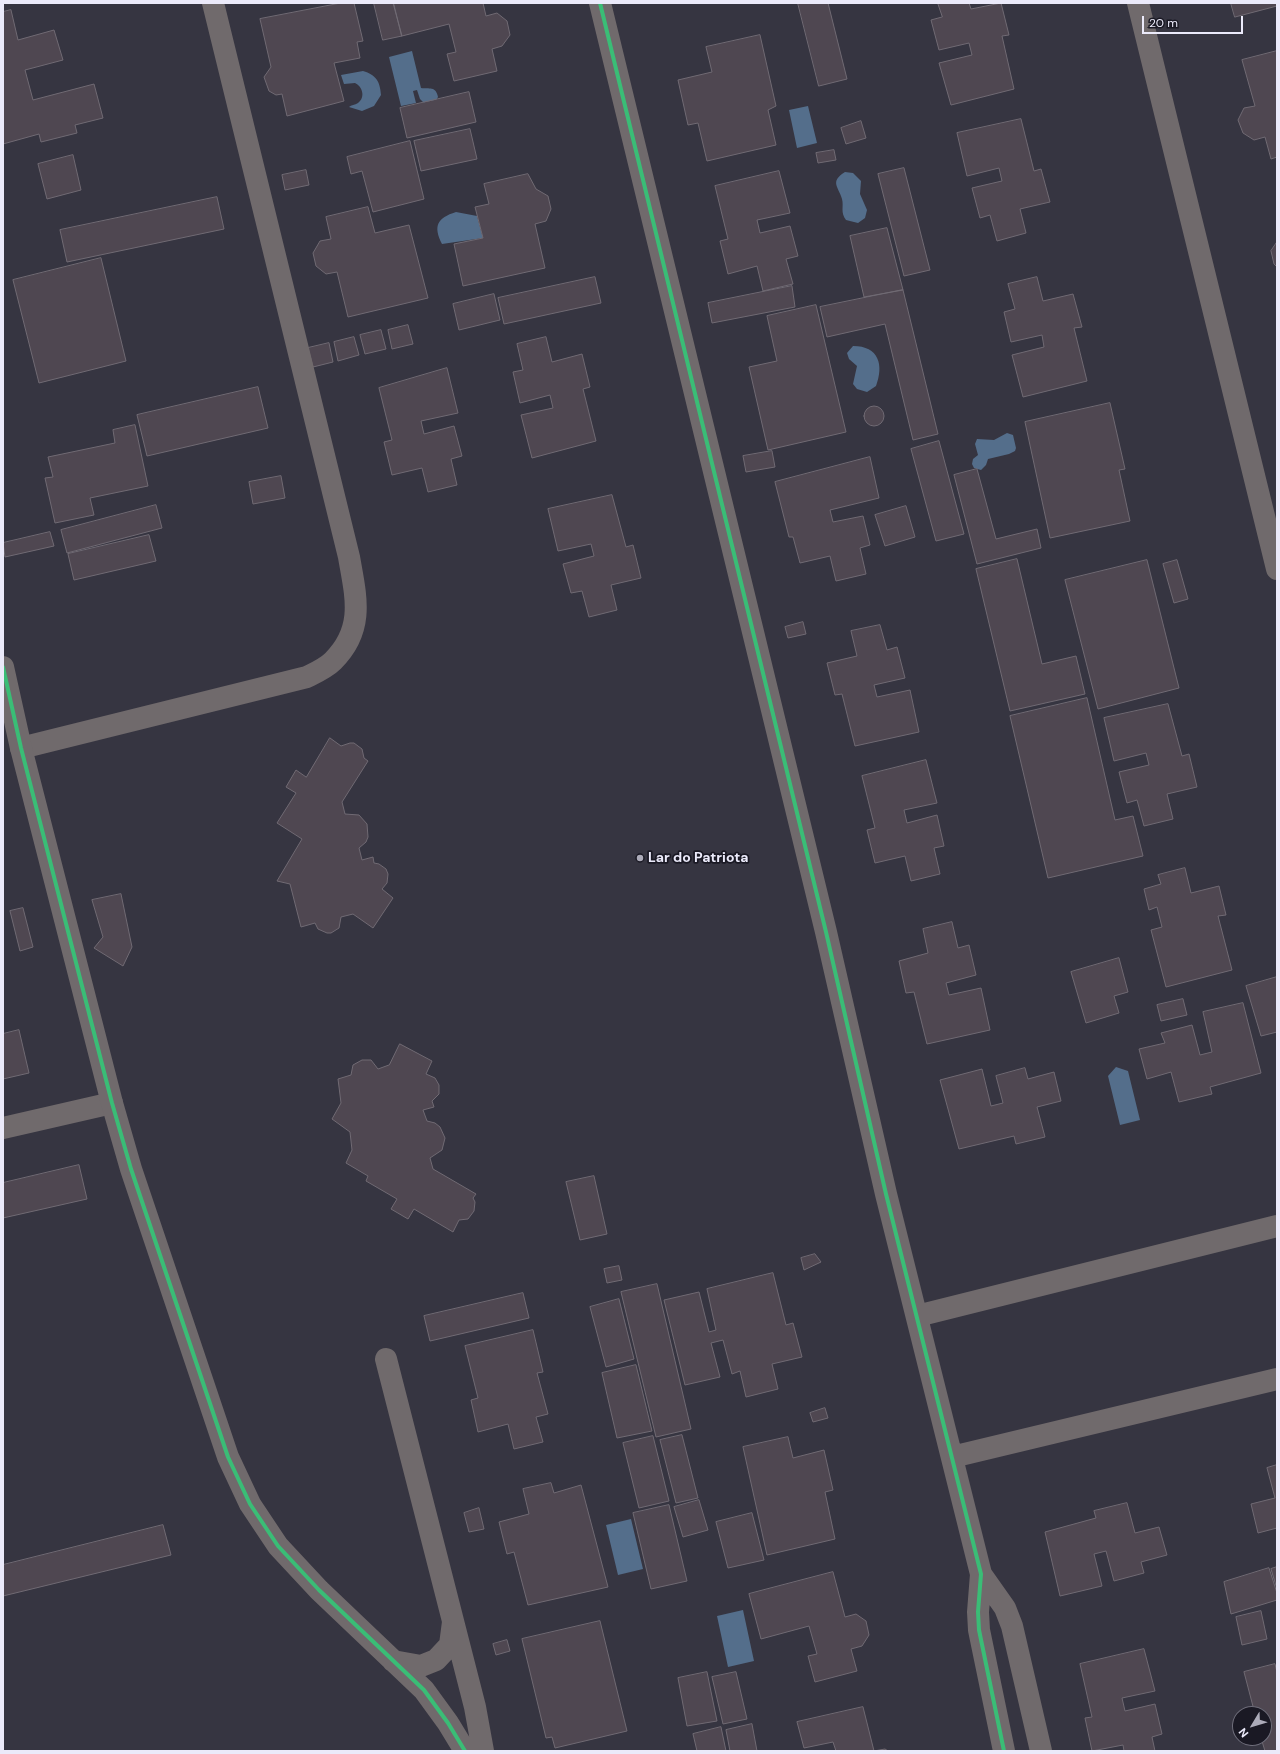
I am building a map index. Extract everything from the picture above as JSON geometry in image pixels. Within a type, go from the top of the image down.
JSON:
[{"type":"street","points":[[21,748],[306,677],[332,662],[353,632],[357,614],[349,557],[213,3]]},
{"type":"street","points":[[600,3],[826,932],[886,1194],[980,1574],[978,1612],[979,1630],[1004,1751]]},
{"type":"street","points":[[1138,3],[1277,569]]},
{"type":"street","points":[[3,667],[21,748],[112,1103],[131,1170],[228,1457],[250,1504],[278,1546],[320,1590],[392,1661],[424,1690],[448,1723],[465,1751]]},
{"type":"street","points":[[3,1128],[112,1103]]},
{"type":"street","points":[[917,1316],[1277,1226]]},
{"type":"street","points":[[386,1359],[454,1619],[475,1707],[483,1751]]},
{"type":"street","points":[[952,1457],[1277,1379]]},
{"type":"street","points":[[980,1574],[1005,1608],[1012,1626],[1041,1751]]},
{"type":"street","points":[[392,1661],[420,1666],[436,1660],[450,1645],[454,1619]]},
{"type":"water","points":[[412,51],[421,88],[429,88],[436,91],[438,97],[435,102],[424,103],[420,99],[417,90],[413,91],[416,103],[401,106],[389,57]]},
{"type":"water","points":[[363,71],[371,74],[376,79],[380,86],[381,95],[374,106],[362,111],[349,107],[357,104],[362,98],[360,87],[355,83],[344,84],[341,75]]},
{"type":"water","points":[[808,106],[817,143],[797,148],[789,110]]},
{"type":"water","points":[[845,172],[853,173],[861,181],[860,194],[867,210],[865,218],[858,223],[846,220],[843,214],[842,199],[836,182],[837,179]]},
{"type":"water","points":[[456,212],[477,216],[483,238],[442,244],[437,228],[438,224],[445,217]]},
{"type":"water","points":[[853,346],[869,349],[874,353],[879,364],[876,386],[867,392],[857,389],[853,384],[857,366],[849,359],[847,353]]},
{"type":"water","points":[[1007,433],[1013,435],[1016,448],[1015,451],[988,459],[986,465],[981,470],[974,468],[972,464],[973,459],[978,455],[975,444],[977,439],[994,440]]},
{"type":"water","points":[[1116,1067],[1128,1071],[1140,1120],[1120,1125],[1108,1076]]},
{"type":"water","points":[[631,1519],[643,1569],[618,1575],[606,1525]]},
{"type":"water","points":[[743,1610],[754,1661],[728,1667],[717,1616]]},
{"type":"building","points":[[341,3],[354,3],[363,41],[357,42],[360,58],[334,63],[344,101],[287,116],[282,94],[276,95],[269,91],[264,77],[271,67],[260,19]]},
{"type":"building","points":[[374,3],[393,3],[402,36],[383,40]]},
{"type":"building","points":[[394,3],[483,3],[486,16],[497,13],[507,21],[510,35],[502,46],[492,49],[497,71],[454,81],[447,54],[456,52],[449,24],[402,36]]},
{"type":"building","points":[[798,3],[828,3],[847,79],[819,86]]},
{"type":"building","points":[[938,3],[969,3],[971,9],[1001,3],[1009,35],[1002,36],[1014,89],[951,105],[939,63],[972,55],[969,43],[939,50],[931,20],[942,17]]},
{"type":"building","points":[[1231,3],[1277,3],[1277,6],[1235,17]]},
{"type":"building","points":[[11,10],[18,40],[54,30],[63,60],[25,70],[33,100],[94,84],[103,118],[75,125],[77,133],[41,142],[39,134],[3,144],[3,12]]},
{"type":"building","points":[[760,35],[776,106],[768,110],[776,145],[707,161],[698,123],[688,125],[678,80],[712,72],[706,47]]},
{"type":"building","points":[[1277,51],[1277,157],[1271,159],[1265,137],[1254,140],[1243,133],[1238,120],[1244,108],[1255,106],[1242,60]]},
{"type":"building","points":[[469,92],[476,122],[407,138],[400,108]]},
{"type":"building","points":[[1021,119],[1034,171],[1041,169],[1050,202],[1020,209],[1026,233],[997,241],[990,215],[980,218],[972,188],[1002,181],[999,168],[967,176],[957,133]]},
{"type":"building","points":[[861,121],[866,138],[846,144],[841,128]]},
{"type":"building","points":[[470,129],[477,159],[421,171],[414,141]]},
{"type":"building","points":[[410,141],[424,199],[373,212],[362,171],[351,174],[347,157]]},
{"type":"building","points":[[834,150],[836,160],[818,163],[816,153]]},
{"type":"building","points":[[73,155],[81,190],[47,199],[38,164]]},
{"type":"building","points":[[904,168],[930,270],[904,276],[878,174]]},
{"type":"building","points":[[306,170],[309,185],[285,190],[282,175]]},
{"type":"building","points":[[779,171],[790,213],[757,220],[760,233],[790,226],[798,256],[786,259],[793,284],[763,291],[757,266],[728,274],[720,241],[728,239],[715,186]]},
{"type":"building","points":[[528,174],[536,189],[548,196],[551,209],[546,221],[535,224],[545,268],[463,286],[454,244],[483,238],[475,207],[489,204],[484,184]]},
{"type":"building","points":[[217,197],[224,229],[67,262],[60,230]]},
{"type":"building","points":[[368,207],[375,233],[409,225],[428,298],[348,317],[337,272],[326,274],[316,266],[313,253],[320,241],[331,239],[326,217]]},
{"type":"building","points":[[887,228],[903,290],[864,297],[850,236]]},
{"type":"building","points":[[1277,242],[1277,267],[1274,264],[1271,251]]},
{"type":"building","points":[[101,258],[126,361],[39,383],[13,280]]},
{"type":"building","points":[[595,277],[601,303],[504,324],[498,298]]},
{"type":"building","points":[[1037,277],[1043,301],[1073,294],[1082,327],[1074,328],[1087,381],[1023,397],[1012,355],[1044,347],[1042,335],[1011,342],[1004,312],[1015,309],[1008,284]]},
{"type":"building","points":[[792,286],[795,307],[712,323],[708,303]]},
{"type":"building","points":[[903,290],[938,434],[913,440],[885,324],[827,337],[820,307]]},
{"type":"building","points":[[494,294],[500,320],[459,330],[453,304]]},
{"type":"building","points":[[816,305],[846,432],[768,450],[749,367],[777,361],[767,316]]},
{"type":"building","points":[[408,325],[413,344],[392,349],[388,330]]},
{"type":"building","points":[[381,330],[386,349],[365,354],[360,335]]},
{"type":"building","points":[[354,337],[359,355],[338,361],[334,342]]},
{"type":"building","points":[[546,337],[552,362],[582,354],[590,387],[583,389],[596,441],[532,458],[521,415],[553,408],[550,395],[520,403],[513,372],[523,370],[517,344]]},
{"type":"building","points":[[329,343],[333,362],[313,367],[308,348]]},
{"type":"building","points":[[447,368],[458,413],[421,421],[424,434],[454,426],[462,456],[451,459],[457,485],[428,492],[422,468],[392,475],[384,442],[392,440],[379,388]]},
{"type":"building","points":[[258,387],[268,428],[147,456],[137,415]]},
{"type":"building","points":[[1110,403],[1125,469],[1119,470],[1130,521],[1050,538],[1025,422]]},
{"type":"building","points":[[870,406],[878,406],[884,412],[884,420],[878,426],[870,426],[864,420],[864,412]]},
{"type":"building","points":[[135,425],[148,486],[90,498],[94,515],[55,523],[45,478],[53,477],[48,457],[115,443],[113,430]]},
{"type":"building","points":[[939,441],[964,534],[936,541],[911,449]]},
{"type":"building","points":[[772,451],[775,467],[746,472],[743,456]]},
{"type":"building","points":[[870,457],[879,498],[830,510],[833,522],[863,516],[870,545],[860,548],[866,574],[836,581],[830,556],[800,563],[793,537],[789,537],[775,482]]},
{"type":"building","points":[[977,469],[996,539],[1037,529],[1041,548],[977,564],[954,475]]},
{"type":"building","points":[[281,476],[285,498],[253,504],[249,482]]},
{"type":"building","points":[[612,495],[626,547],[633,545],[641,578],[611,585],[617,610],[589,617],[582,591],[571,593],[563,564],[594,556],[591,544],[558,551],[548,509]]},
{"type":"building","points":[[156,505],[162,528],[67,553],[61,530]]},
{"type":"building","points":[[906,506],[915,537],[885,546],[875,515]]},
{"type":"building","points":[[50,532],[54,546],[5,557],[3,543]]},
{"type":"building","points":[[149,535],[156,561],[74,580],[68,554]]},
{"type":"building","points":[[1017,559],[1042,664],[1076,656],[1085,694],[1010,711],[976,569]]},
{"type":"building","points":[[1147,560],[1179,688],[1098,709],[1065,580]]},
{"type":"building","points":[[1177,560],[1188,599],[1174,603],[1163,564]]},
{"type":"building","points":[[803,622],[806,634],[788,638],[785,627]]},
{"type":"building","points":[[880,625],[887,650],[897,647],[905,678],[874,685],[877,697],[910,690],[919,732],[855,746],[842,694],[835,695],[827,663],[857,656],[851,631]]},
{"type":"building","points":[[1087,698],[1115,820],[1133,816],[1143,856],[1048,878],[1010,716]]},
{"type":"building","points":[[1168,704],[1182,756],[1189,754],[1197,787],[1167,794],[1173,819],[1144,826],[1137,800],[1127,803],[1119,772],[1149,765],[1146,753],[1114,761],[1104,718]]},
{"type":"building","points":[[330,738],[341,746],[354,743],[362,749],[364,758],[368,761],[342,802],[345,814],[359,815],[367,824],[368,837],[366,842],[359,848],[362,860],[373,857],[374,863],[379,864],[386,869],[388,874],[387,883],[382,889],[393,898],[373,928],[353,914],[341,917],[339,928],[331,933],[327,933],[318,929],[315,923],[301,927],[290,884],[277,881],[302,839],[277,823],[296,793],[286,787],[296,770],[306,777]]},
{"type":"building","points":[[926,760],[937,803],[904,810],[907,823],[937,815],[944,846],[934,848],[940,874],[911,881],[905,856],[875,863],[867,830],[875,828],[862,776]]},
{"type":"building","points":[[1185,868],[1191,893],[1219,886],[1226,915],[1218,916],[1232,970],[1166,987],[1151,930],[1162,927],[1157,907],[1149,910],[1144,889],[1161,884],[1158,875]]},
{"type":"building","points":[[121,894],[132,947],[123,966],[94,948],[103,937],[92,900]]},
{"type":"building","points":[[23,908],[33,947],[20,951],[10,911]]},
{"type":"building","points":[[952,922],[958,948],[969,945],[976,975],[946,983],[949,995],[981,988],[990,1030],[927,1044],[914,992],[906,993],[899,961],[928,953],[923,929]]},
{"type":"building","points":[[1119,958],[1128,992],[1114,996],[1119,1013],[1086,1023],[1071,972]]},
{"type":"building","points":[[1277,977],[1277,1032],[1261,1036],[1246,986]]},
{"type":"building","points":[[1183,999],[1187,1015],[1161,1021],[1157,1005]]},
{"type":"building","points":[[1243,1003],[1261,1073],[1210,1087],[1212,1094],[1179,1102],[1171,1072],[1147,1079],[1139,1049],[1165,1043],[1161,1033],[1192,1025],[1200,1055],[1212,1052],[1203,1012]]},
{"type":"building","points":[[19,1030],[29,1073],[3,1079],[3,1034]]},
{"type":"building","points":[[400,1044],[432,1061],[426,1074],[435,1078],[439,1085],[439,1094],[432,1101],[434,1107],[423,1110],[427,1121],[435,1123],[440,1127],[445,1138],[442,1150],[430,1158],[433,1169],[476,1194],[473,1198],[475,1202],[474,1211],[468,1219],[459,1220],[453,1232],[414,1209],[408,1219],[391,1209],[397,1199],[366,1181],[368,1176],[346,1163],[352,1150],[350,1132],[332,1119],[341,1103],[338,1079],[351,1075],[353,1065],[362,1060],[371,1060],[378,1069],[389,1065]]},
{"type":"building","points":[[1025,1068],[1028,1079],[1054,1072],[1061,1101],[1037,1107],[1045,1137],[1016,1144],[1014,1136],[959,1149],[940,1080],[982,1069],[991,1106],[1003,1103],[996,1076]]},
{"type":"building","points":[[79,1165],[87,1199],[3,1218],[3,1183]]},
{"type":"building","points":[[594,1176],[607,1234],[580,1240],[566,1182]]},
{"type":"building","points":[[815,1254],[821,1262],[804,1270],[801,1258]]},
{"type":"building","points":[[619,1266],[622,1280],[607,1283],[604,1269]]},
{"type":"building","points":[[773,1273],[786,1325],[793,1323],[802,1357],[772,1364],[778,1389],[746,1397],[740,1371],[732,1374],[723,1340],[711,1343],[720,1377],[685,1385],[664,1300],[699,1292],[709,1332],[716,1330],[707,1289]]},
{"type":"building","points":[[657,1284],[691,1429],[656,1437],[621,1292]]},
{"type":"building","points":[[523,1293],[529,1318],[430,1341],[424,1316]]},
{"type":"building","points":[[619,1299],[634,1359],[606,1367],[590,1307]]},
{"type":"building","points":[[533,1330],[543,1372],[537,1373],[548,1414],[536,1417],[543,1442],[514,1449],[508,1424],[478,1432],[471,1400],[478,1398],[465,1346]]},
{"type":"building","points":[[636,1365],[652,1431],[617,1438],[602,1373]]},
{"type":"building","points":[[825,1408],[828,1418],[813,1422],[810,1413]]},
{"type":"building","points":[[682,1435],[698,1498],[676,1503],[660,1440]]},
{"type":"building","points":[[653,1436],[669,1501],[639,1508],[623,1443]]},
{"type":"building","points":[[788,1437],[793,1458],[824,1450],[833,1490],[825,1492],[835,1539],[767,1555],[743,1447]]},
{"type":"building","points":[[1277,1465],[1277,1528],[1258,1533],[1251,1504],[1275,1498],[1267,1468]]},
{"type":"building","points":[[551,1483],[554,1493],[581,1485],[608,1587],[528,1605],[514,1552],[507,1554],[499,1522],[529,1514],[523,1489]]},
{"type":"building","points":[[699,1500],[708,1530],[683,1537],[674,1507]]},
{"type":"building","points":[[1127,1503],[1135,1533],[1159,1527],[1167,1555],[1141,1562],[1144,1573],[1114,1581],[1106,1551],[1094,1554],[1102,1586],[1060,1596],[1045,1532],[1096,1518],[1094,1511]]},
{"type":"building","points":[[669,1505],[687,1581],[651,1589],[633,1513]]},
{"type":"building","points":[[479,1508],[484,1529],[469,1532],[464,1513]]},
{"type":"building","points":[[752,1513],[764,1560],[728,1568],[716,1522]]},
{"type":"building","points":[[163,1525],[171,1555],[3,1596],[3,1565]]},
{"type":"building","points":[[1277,1567],[1277,1589],[1271,1569]]},
{"type":"building","points":[[1269,1568],[1277,1593],[1277,1600],[1231,1614],[1224,1582]]},
{"type":"building","points":[[833,1572],[845,1617],[856,1614],[866,1621],[869,1635],[862,1646],[851,1649],[857,1671],[815,1682],[808,1656],[817,1654],[809,1626],[761,1639],[749,1594]]},
{"type":"building","points":[[1261,1611],[1267,1639],[1242,1645],[1236,1617]]},
{"type":"building","points":[[600,1621],[627,1731],[555,1748],[552,1737],[546,1738],[522,1639]]},
{"type":"building","points":[[507,1640],[510,1651],[496,1655],[493,1644]]},
{"type":"building","points":[[1144,1649],[1155,1691],[1122,1698],[1125,1711],[1155,1704],[1162,1734],[1152,1737],[1155,1751],[1124,1751],[1123,1745],[1092,1751],[1085,1718],[1092,1717],[1080,1664]]},
{"type":"building","points":[[1275,1664],[1277,1672],[1277,1751],[1265,1751],[1263,1746],[1272,1746],[1272,1706],[1253,1706],[1244,1672]]},
{"type":"building","points":[[707,1672],[717,1721],[687,1726],[678,1678]]},
{"type":"building","points":[[736,1672],[747,1719],[723,1724],[712,1677]]},
{"type":"building","points":[[863,1707],[874,1751],[836,1751],[833,1742],[804,1748],[797,1722]]},
{"type":"building","points":[[752,1724],[757,1751],[730,1751],[726,1730]]},
{"type":"building","points":[[721,1727],[726,1751],[697,1751],[693,1734]]},
{"type":"building","points":[[885,1749],[888,1751],[874,1751]]},
{"type":"cycle path","points":[[600,3],[826,932],[886,1194],[981,1574],[978,1612],[979,1630],[1004,1751]]},
{"type":"cycle path","points":[[3,667],[21,748],[112,1103],[131,1169],[228,1457],[250,1504],[278,1546],[319,1590],[424,1690],[448,1723],[465,1751]]},
{"type":"place","name":"Lar do Patriota","points":[[640,858]]}]
